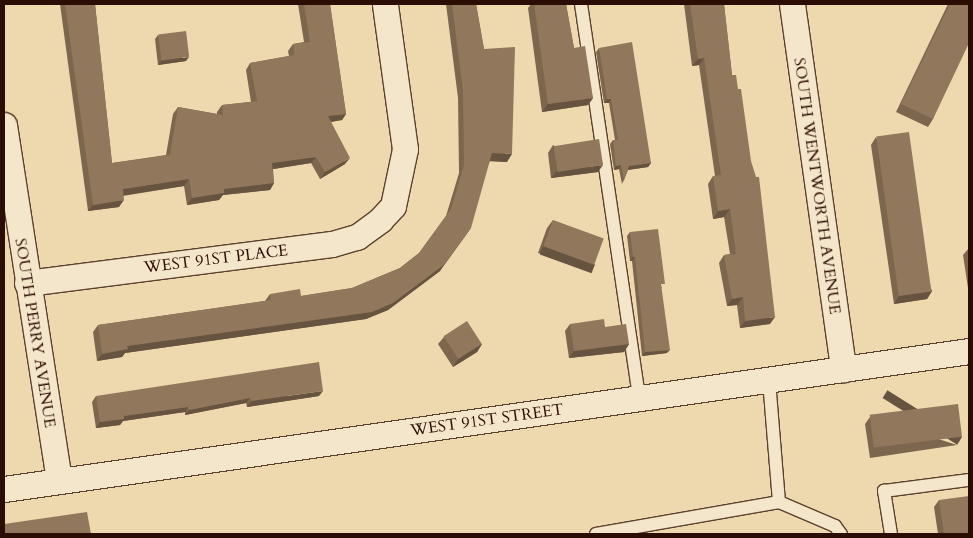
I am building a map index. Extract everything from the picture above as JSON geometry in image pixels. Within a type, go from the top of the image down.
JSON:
[{"type":"street","name":"WEST 91ST PLACE","points":[[27,283],[332,244],[357,237],[393,206],[405,149],[385,4]]},
{"type":"street","name":"SOUTH WENTWORTH AVENUE","points":[[792,4],[843,369]]},
{"type":"street","name":"SOUTH PERRY AVENUE","points":[[4,125],[59,481]]},
{"type":"street","name":"WEST 91ST STREET","points":[[4,489],[969,351]]},
{"type":"lane","points":[[581,4],[639,398]]},
{"type":"lane","points":[[769,380],[779,502]]},
{"type":"lane","points":[[892,534],[884,491],[969,480]]},
{"type":"lane","points":[[596,534],[779,502],[836,526],[841,534]]},
{"type":"building","points":[[65,4],[95,4],[112,163],[170,155],[178,107],[223,115],[222,105],[257,101],[250,63],[294,55],[293,44],[310,42],[304,4],[330,4],[346,114],[328,116],[350,158],[325,172],[316,157],[272,163],[274,183],[224,189],[224,193],[192,198],[189,179],[123,189],[124,200],[93,205]]},
{"type":"building","points":[[452,4],[476,4],[484,49],[515,47],[512,154],[492,153],[471,228],[445,264],[393,303],[372,312],[127,346],[128,349],[102,354],[98,325],[271,300],[270,294],[300,289],[301,296],[352,288],[400,268],[419,253],[451,209],[464,165],[463,91]]},
{"type":"building","points":[[534,4],[566,4],[574,48],[585,46],[593,98],[548,104]]},
{"type":"building","points":[[690,4],[724,4],[732,75],[736,75],[738,89],[741,89],[751,161],[756,177],[759,177],[775,317],[745,321],[743,297],[732,299],[724,255],[736,254],[730,209],[718,211],[713,176],[721,175],[704,58],[698,59]]},
{"type":"building","points":[[950,4],[969,4],[969,43],[933,119],[901,104]]},
{"type":"building","points":[[186,31],[189,57],[161,60],[158,34]]},
{"type":"building","points":[[632,42],[651,163],[629,166],[624,180],[621,165],[616,166],[613,140],[618,140],[611,99],[607,99],[599,48]]},
{"type":"building","points":[[909,132],[931,291],[899,296],[876,137]]},
{"type":"building","points":[[599,139],[603,165],[558,172],[554,146]]},
{"type":"building","points":[[553,220],[604,238],[594,265],[543,246]]},
{"type":"building","points":[[658,229],[665,284],[661,284],[670,350],[645,352],[635,257],[633,257],[630,232]]},
{"type":"building","points":[[604,319],[605,327],[626,324],[629,344],[574,351],[570,324]]},
{"type":"building","points":[[467,321],[482,344],[458,359],[444,336]]},
{"type":"building","points":[[319,362],[323,391],[251,401],[250,398],[189,410],[188,407],[124,416],[124,419],[100,422],[96,396]]},
{"type":"building","points":[[958,404],[962,437],[874,448],[870,415]]},
{"type":"building","points":[[969,496],[969,534],[944,534],[939,500]]},
{"type":"building","points":[[87,512],[91,534],[4,534],[4,524]]}]
